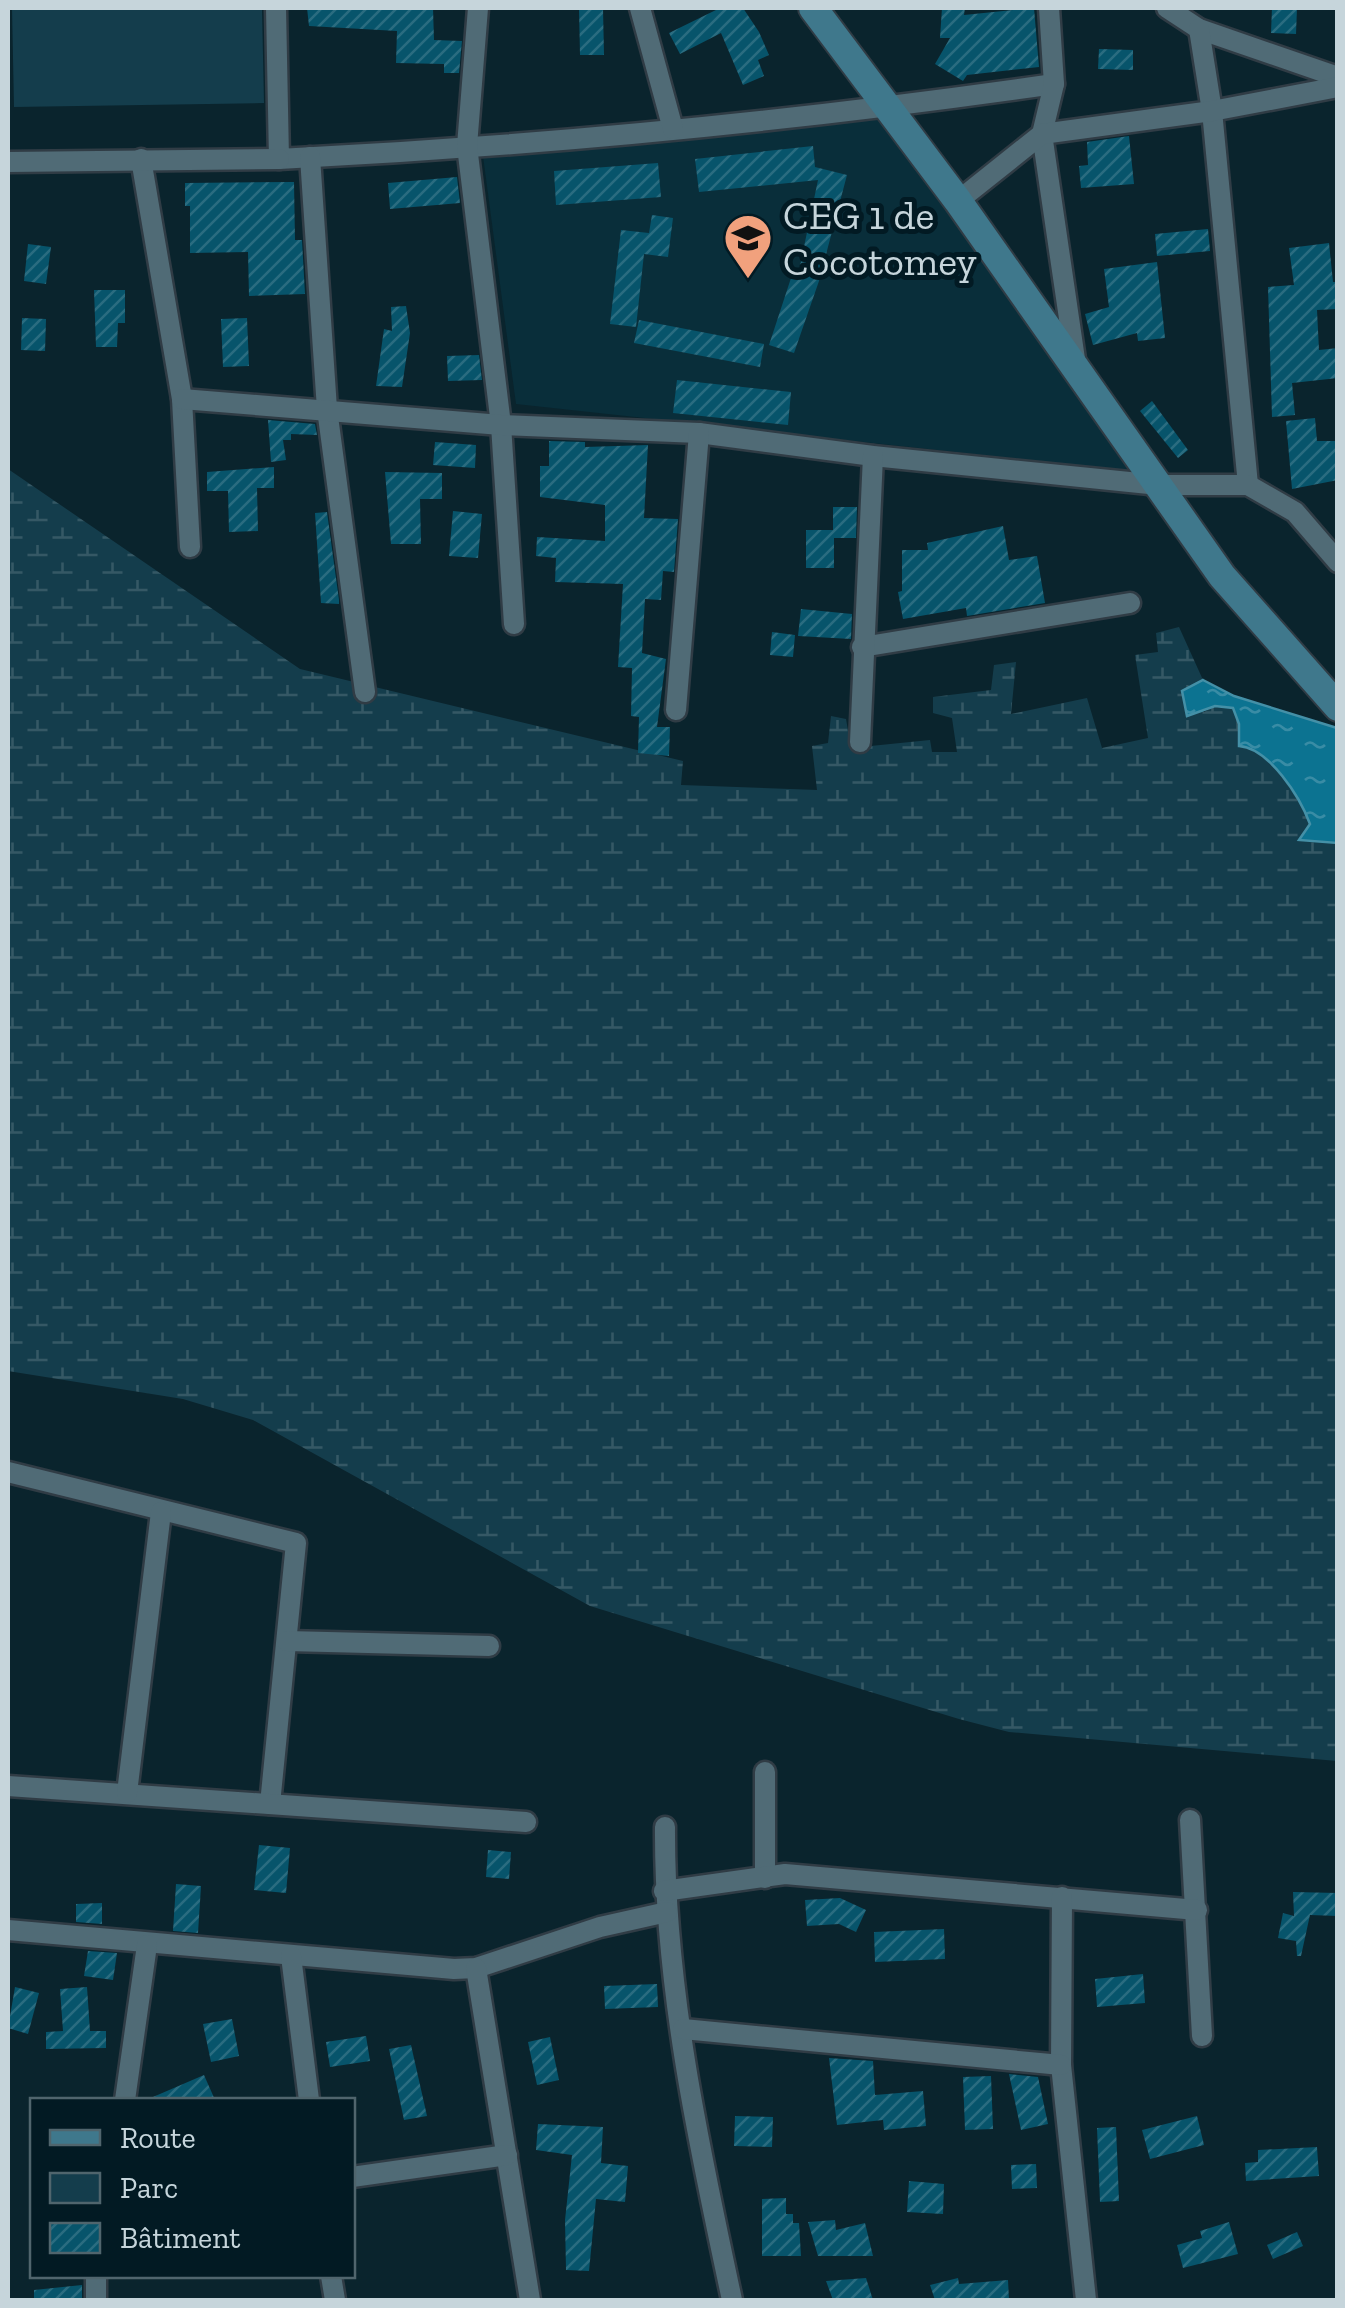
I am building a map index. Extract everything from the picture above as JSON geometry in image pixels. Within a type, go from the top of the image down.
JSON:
[{"type":"main road","points":[[813,8],[958,201],[1222,576],[1338,707]]},
{"type":"street","points":[[276,8],[278,159]]},
{"type":"street","points":[[478,8],[467,146],[502,426],[514,624]]},
{"type":"street","points":[[640,8],[673,130]]},
{"type":"street","points":[[1049,8],[1054,84],[1042,134],[1077,369]]},
{"type":"street","points":[[1167,8],[1199,29],[1338,77]]},
{"type":"street","points":[[1199,29],[1212,111],[1248,485]]},
{"type":"street","points":[[8,162],[278,159],[467,146],[887,108],[1054,84]]},
{"type":"street","points":[[958,201],[1042,134],[1212,111],[1338,88]]},
{"type":"street","points":[[310,157],[327,409],[365,692]]},
{"type":"street","points":[[141,159],[182,399],[190,546]]},
{"type":"street","points":[[182,399],[502,426],[699,433],[873,456],[1158,485],[1248,485],[1295,512],[1338,562]]},
{"type":"street","points":[[676,710],[699,433]]},
{"type":"street","points":[[860,742],[873,456]]},
{"type":"street","points":[[862,647],[1130,603]]},
{"type":"street","points":[[8,1472],[296,1543],[270,1804]]},
{"type":"street","points":[[127,1793],[161,1512]]},
{"type":"street","points":[[287,1641],[489,1646]]},
{"type":"street","points":[[765,1772],[765,1878]]},
{"type":"street","points":[[8,1786],[526,1822]]},
{"type":"street","points":[[1190,1820],[1202,2036]]},
{"type":"street","points":[[665,1827],[666,1902],[696,2132],[732,2300]]},
{"type":"street","points":[[8,1930],[146,1945],[476,1968],[666,1902],[765,1878],[819,1876],[1197,1910]]},
{"type":"street","points":[[1062,1896],[1061,2065],[1086,2300]]},
{"type":"street","points":[[125,2098],[146,1945]]},
{"type":"street","points":[[291,1956],[309,2098]]},
{"type":"street","points":[[476,1968],[530,2300]]},
{"type":"street","points":[[682,2029],[1061,2065]]},
{"type":"street","points":[[355,2176],[506,2155]]},
{"type":"shaded area","name":"CEG 1 de Cocotomey","points":[[883,115],[1129,471],[516,404],[483,156]]},
{"type":"green space","points":[[12,8],[262,8],[264,103],[14,107]]},
{"type":"green space","points":[[8,469],[300,669],[683,761],[681,785],[817,790],[812,746],[828,743],[831,716],[846,719],[851,748],[930,740],[932,752],[957,752],[952,718],[933,713],[933,697],[991,690],[994,665],[1016,662],[1011,714],[1087,698],[1102,748],[1148,738],[1135,655],[1158,652],[1156,633],[1179,627],[1203,680],[1182,692],[1204,712],[1215,706],[1233,708],[1250,738],[1303,808],[1310,824],[1300,839],[1337,843],[1337,1761],[1009,1732],[959,1719],[590,1606],[253,1420],[183,1399],[8,1371]]},
{"type":"water","points":[[1203,680],[1234,696],[1337,728],[1337,843],[1299,840],[1310,824],[1305,813],[1272,764],[1239,746],[1239,724],[1233,708],[1215,706],[1187,716],[1182,691]]},
{"type":"building","points":[[307,8],[433,8],[434,40],[462,41],[459,73],[444,73],[444,64],[396,63],[397,31],[309,26]]},
{"type":"building","points":[[579,8],[603,8],[604,55],[580,55]]},
{"type":"building","points":[[720,8],[743,8],[759,32],[769,55],[758,60],[764,76],[743,85],[721,33],[680,54],[669,33]]},
{"type":"building","points":[[942,8],[965,8],[964,15],[1034,8],[1039,67],[967,75],[963,81],[935,64],[950,38],[940,38]]},
{"type":"building","points":[[1272,8],[1297,8],[1296,34],[1271,33]]},
{"type":"building","points":[[1099,49],[1133,50],[1133,70],[1098,69]]},
{"type":"building","points":[[1129,136],[1134,184],[1081,188],[1079,166],[1088,165],[1087,142]]},
{"type":"building","points":[[813,146],[815,167],[847,175],[819,281],[794,353],[769,345],[791,278],[797,280],[818,180],[699,192],[695,159]]},
{"type":"building","points":[[658,163],[661,197],[556,205],[554,171]]},
{"type":"building","points":[[457,177],[460,203],[390,209],[388,183]]},
{"type":"building","points":[[294,182],[295,240],[302,240],[305,294],[249,296],[248,252],[190,253],[190,206],[185,206],[185,183]]},
{"type":"building","points":[[652,215],[673,218],[668,257],[644,254],[636,327],[610,324],[621,230],[649,233]]},
{"type":"building","points":[[1208,229],[1210,251],[1157,256],[1155,234]]},
{"type":"building","points":[[1329,243],[1333,282],[1338,282],[1338,309],[1317,310],[1319,350],[1338,348],[1338,378],[1292,383],[1295,415],[1272,417],[1268,287],[1294,285],[1289,248]]},
{"type":"building","points":[[28,244],[51,247],[46,284],[24,281]]},
{"type":"building","points":[[1157,262],[1165,338],[1138,341],[1137,333],[1093,345],[1085,314],[1109,307],[1104,269]]},
{"type":"building","points":[[94,290],[125,290],[125,323],[118,323],[117,347],[96,347]]},
{"type":"building","points":[[406,306],[410,333],[402,387],[376,386],[384,329],[392,331],[391,307]]},
{"type":"building","points":[[22,318],[46,319],[45,351],[21,350]]},
{"type":"building","points":[[247,318],[249,366],[223,367],[221,319]]},
{"type":"building","points":[[639,320],[764,344],[760,367],[634,343]]},
{"type":"building","points":[[479,355],[482,380],[448,381],[447,356]]},
{"type":"building","points":[[677,380],[791,392],[788,425],[673,413]]},
{"type":"building","points":[[1152,401],[1188,450],[1178,458],[1140,411]]},
{"type":"building","points":[[1315,418],[1317,441],[1338,441],[1338,480],[1292,489],[1286,421]]},
{"type":"building","points":[[268,420],[315,424],[317,435],[291,434],[291,440],[283,440],[286,460],[271,462]]},
{"type":"building","points":[[549,441],[585,442],[585,447],[648,445],[644,518],[678,519],[674,572],[663,571],[661,600],[645,599],[642,653],[666,659],[657,727],[670,727],[669,756],[638,753],[639,717],[631,716],[632,668],[618,667],[623,584],[555,582],[556,558],[536,556],[537,537],[605,541],[605,505],[540,497],[540,466],[549,466]]},
{"type":"building","points":[[435,442],[476,445],[475,468],[433,465]]},
{"type":"building","points":[[274,467],[274,488],[257,488],[258,531],[229,532],[228,491],[207,491],[207,472]]},
{"type":"building","points":[[385,472],[442,473],[442,499],[420,499],[421,544],[391,544]]},
{"type":"building","points":[[833,507],[857,507],[856,538],[834,538],[834,568],[806,568],[806,530],[833,530]]},
{"type":"building","points":[[453,511],[482,514],[478,558],[449,556]]},
{"type":"building","points":[[327,512],[339,604],[321,603],[315,513]]},
{"type":"building","points":[[1003,526],[1009,560],[1037,556],[1045,603],[967,616],[966,608],[903,619],[898,592],[902,591],[902,550],[928,550],[927,543]]},
{"type":"building","points":[[801,609],[852,614],[851,639],[798,636]]},
{"type":"building","points":[[772,632],[795,635],[793,657],[770,655]]},
{"type":"building","points":[[259,1845],[290,1848],[286,1893],[254,1890]]},
{"type":"building","points":[[488,1850],[511,1852],[509,1879],[486,1877]]},
{"type":"building","points":[[176,1884],[201,1886],[198,1933],[173,1931]]},
{"type":"building","points":[[1293,1892],[1338,1893],[1338,1916],[1310,1915],[1301,1956],[1297,1956],[1296,1941],[1278,1938],[1283,1913],[1294,1916]]},
{"type":"building","points":[[840,1898],[866,1910],[856,1932],[839,1924],[807,1926],[805,1900]]},
{"type":"building","points":[[102,1903],[102,1924],[76,1922],[76,1904]]},
{"type":"building","points":[[944,1929],[945,1959],[875,1962],[874,1932]]},
{"type":"building","points":[[88,1951],[117,1953],[113,1980],[84,1976]]},
{"type":"building","points":[[1143,1974],[1145,2003],[1097,2007],[1095,1979]]},
{"type":"building","points":[[657,1984],[658,2007],[605,2009],[604,1986]]},
{"type":"building","points":[[15,1987],[39,1993],[28,2034],[8,2028]]},
{"type":"building","points":[[87,1987],[90,2031],[106,2031],[106,2048],[46,2049],[46,2032],[63,2031],[60,1989]]},
{"type":"building","points":[[232,2019],[239,2056],[211,2062],[203,2024]]},
{"type":"building","points":[[366,2036],[370,2061],[330,2067],[326,2042]]},
{"type":"building","points":[[550,2037],[559,2080],[537,2085],[528,2042]]},
{"type":"building","points":[[411,2045],[427,2116],[404,2120],[389,2049]]},
{"type":"building","points":[[829,2058],[873,2061],[875,2095],[923,2091],[926,2126],[884,2130],[883,2120],[837,2125]]},
{"type":"building","points":[[1009,2074],[1038,2077],[1048,2124],[1021,2130]]},
{"type":"building","points":[[204,2075],[214,2098],[151,2098]]},
{"type":"building","points":[[991,2076],[993,2129],[965,2130],[963,2077]]},
{"type":"building","points":[[735,2116],[773,2117],[772,2147],[734,2146]]},
{"type":"building","points":[[1197,2116],[1204,2145],[1150,2159],[1142,2130]]},
{"type":"building","points":[[538,2124],[603,2127],[601,2163],[628,2166],[625,2202],[596,2199],[589,2271],[566,2270],[565,2220],[572,2155],[536,2150]]},
{"type":"building","points":[[1116,2127],[1119,2201],[1100,2202],[1097,2128]]},
{"type":"building","points":[[1317,2147],[1319,2176],[1246,2181],[1245,2163],[1258,2162],[1258,2150]]},
{"type":"building","points":[[1036,2164],[1037,2188],[1012,2189],[1011,2165]]},
{"type":"building","points":[[909,2181],[944,2184],[943,2214],[907,2212]]},
{"type":"building","points":[[786,2198],[786,2214],[793,2214],[793,2223],[799,2223],[801,2256],[762,2256],[762,2199]]},
{"type":"building","points":[[835,2220],[836,2230],[865,2223],[873,2256],[818,2256],[808,2222]]},
{"type":"building","points":[[1229,2222],[1238,2254],[1183,2268],[1177,2245],[1202,2238],[1200,2231]]},
{"type":"building","points":[[1297,2232],[1303,2246],[1273,2259],[1267,2245]]},
{"type":"building","points":[[866,2278],[873,2300],[833,2300],[826,2281]]},
{"type":"building","points":[[958,2278],[959,2284],[1008,2280],[1009,2300],[935,2300],[930,2285]]},
{"type":"building","points":[[82,2285],[82,2300],[34,2300],[34,2290]]},
{"type":"place","name":"CEG 1 de Cocotomey","points":[[748,280]]}]
